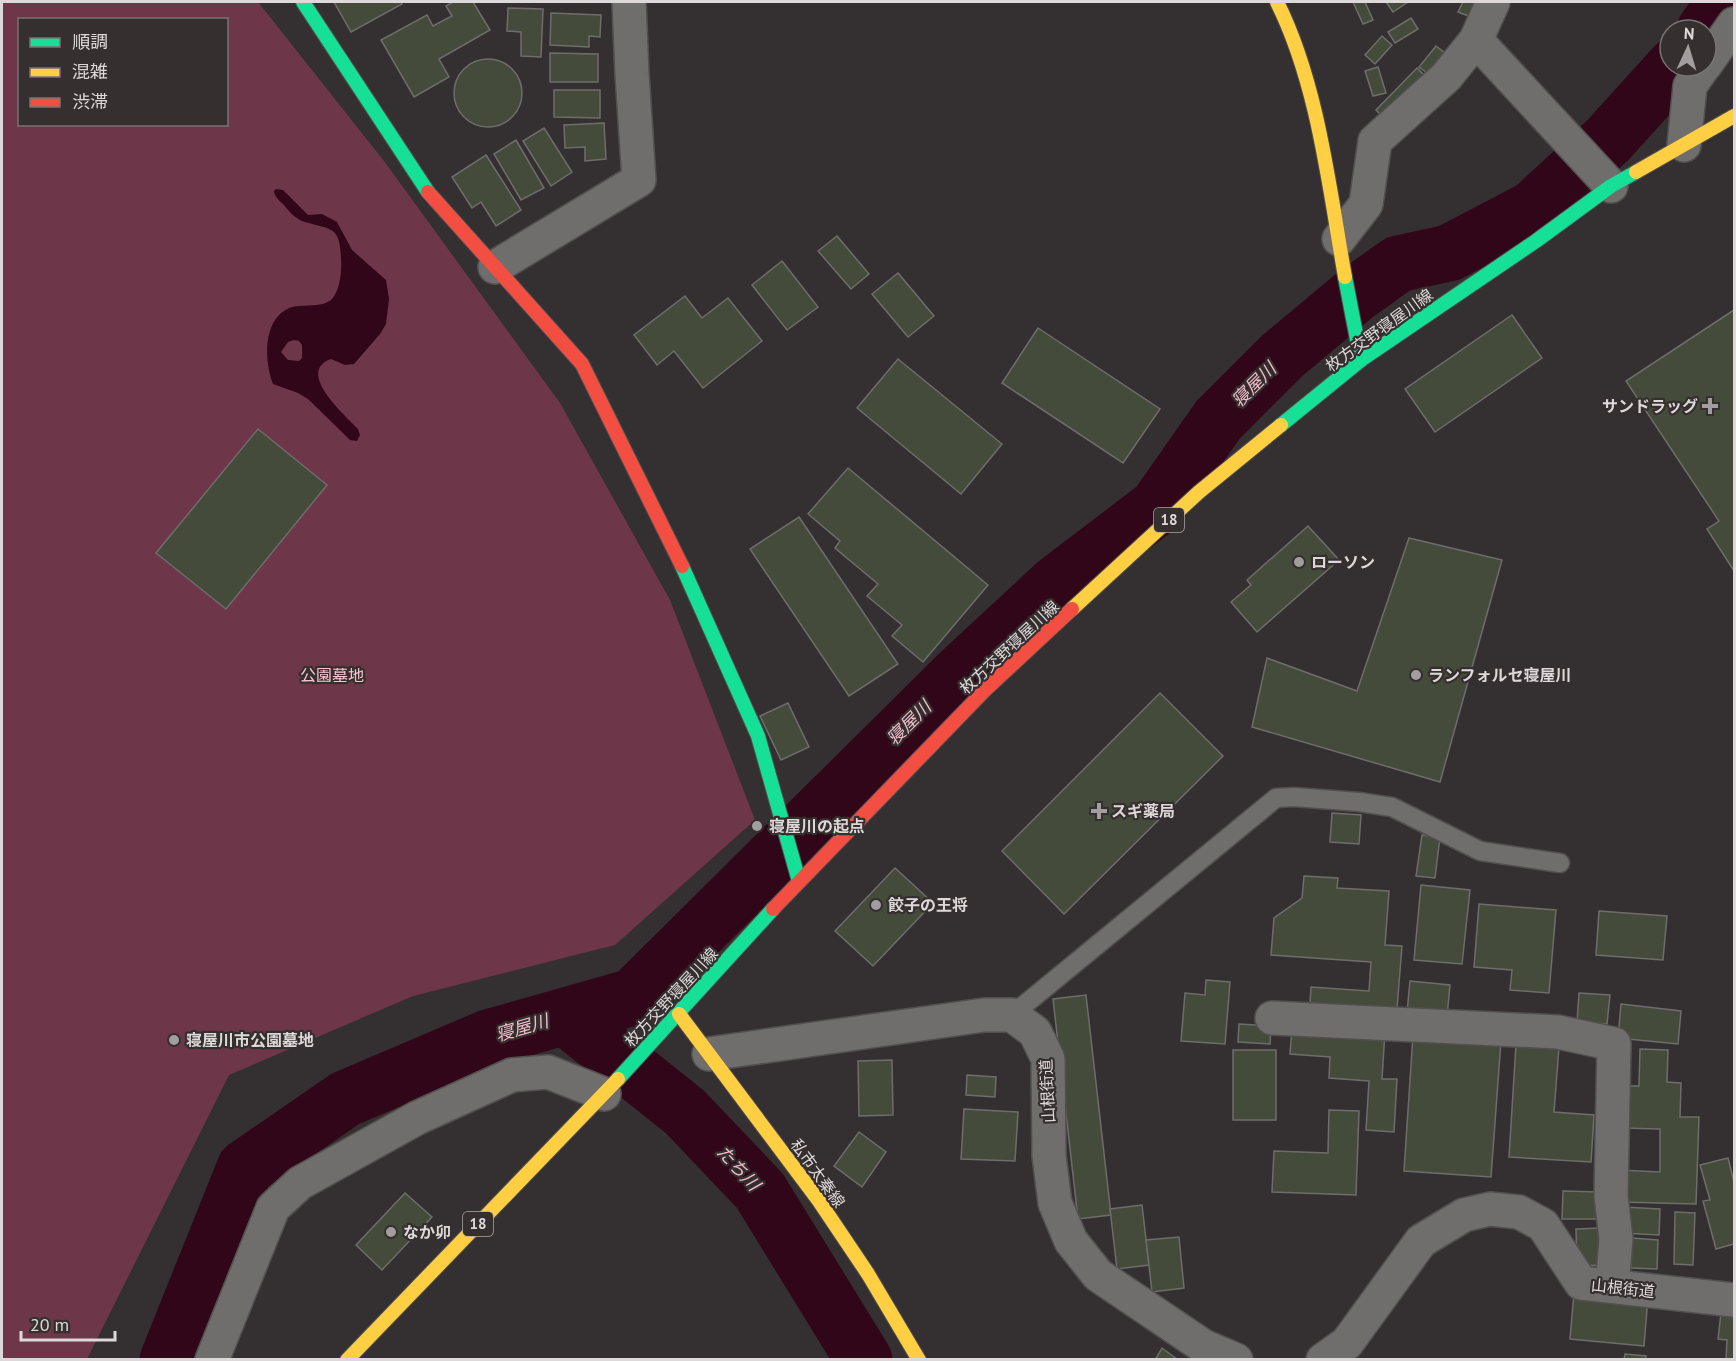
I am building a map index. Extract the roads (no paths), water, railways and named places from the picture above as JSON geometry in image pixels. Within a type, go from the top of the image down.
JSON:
[{"type":"main road","points":[[303,2],[426,189],[582,364],[694,590],[758,736],[799,881]]},
{"type":"main road","points":[[1277,2],[1286,20],[1311,94],[1361,360]]},
{"type":"main road","name":"枚方交野寝屋川線","points":[[347,1359],[607,1091],[799,881],[986,689],[1199,492],[1361,360],[1536,241],[1611,186],[1734,116]]},
{"type":"main road","name":"私市太秦線","points":[[679,1014],[819,1201],[868,1274],[919,1359]]},
{"type":"street","points":[[495,267],[639,180],[629,2]]},
{"type":"street","points":[[1339,239],[1366,204],[1375,141],[1446,77],[1476,40],[1493,2]]},
{"type":"street","points":[[1718,47],[1734,24]]},
{"type":"street","points":[[1476,40],[1611,186]]},
{"type":"street","points":[[1684,145],[1690,86],[1696,78]]},
{"type":"street","points":[[709,1054],[984,1015],[1012,1015]]},
{"type":"street","name":"山根街道","points":[[1012,1015],[1035,1032],[1048,1059],[1049,1156],[1055,1203],[1071,1241],[1098,1275],[1203,1346],[1236,1359]]},
{"type":"street","points":[[1272,1018],[1558,1032],[1614,1044],[1611,1196],[1616,1239],[1612,1287]]},
{"type":"street","points":[[212,1359],[273,1208],[300,1183],[417,1118],[512,1075],[548,1072],[607,1091]]},
{"type":"street","name":"山根街道","points":[[1323,1359],[1347,1343],[1421,1241],[1434,1231],[1464,1215],[1490,1209],[1519,1212],[1544,1225],[1581,1283],[1734,1300]]},
{"type":"lane","points":[[1012,1015],[1276,798],[1305,797],[1392,807],[1480,851],[1560,863]]},
{"type":"waterway","name":"寝屋川","points":[[1714,18],[1725,2]]},
{"type":"waterway","name":"寝屋川","points":[[168,1360],[245,1168],[345,1099],[488,1038],[633,997],[959,674],[1056,584],[1157,507],[1218,420],[1282,356],[1355,295],[1398,264],[1449,253],[1533,209],[1608,140],[1664,78]]},
{"type":"waterway","name":"たち川","points":[[566,1017],[685,1112],[760,1191],[864,1360]]},
{"type":"place","name":"サンドラッグ","points":[[1710,406]]},
{"type":"place","name":"ローソン","points":[[1299,562]]},
{"type":"place","name":"ランフォルセ寝屋川","points":[[1416,675]]},
{"type":"place","name":"スギ薬局","points":[[1099,811]]},
{"type":"place","name":"寝屋川の起点","points":[[757,826]]},
{"type":"place","name":"餃子の王将","points":[[876,905]]},
{"type":"place","name":"寝屋川市公園墓地","points":[[174,1040]]},
{"type":"place","name":"なか卯","points":[[391,1232]]},
{"type":"park label","name":"公園墓地","points":[[332,675]]}]
